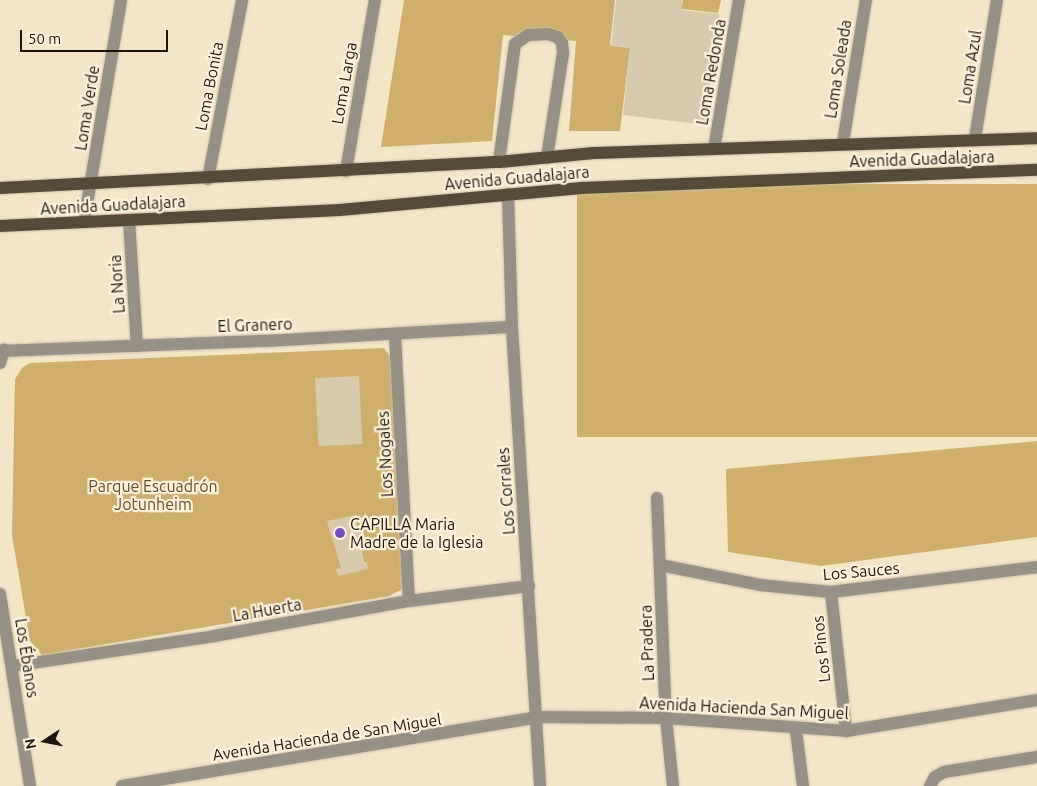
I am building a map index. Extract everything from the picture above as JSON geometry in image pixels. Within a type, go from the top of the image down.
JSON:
[{"type":"main road","name":"Avenida Guadalajara","points":[[0,188],[208,179],[714,149],[842,143],[1037,138]]},
{"type":"main road","name":"Avenida Guadalajara","points":[[0,226],[340,210],[582,188],[1037,170]]},
{"type":"street","name":"Loma Verde","points":[[84,222],[121,0]]},
{"type":"street","name":"Loma Bonita","points":[[208,179],[242,0]]},
{"type":"street","name":"Loma Larga","points":[[346,171],[375,0]]},
{"type":"street","name":"Loma Redonda","points":[[714,149],[739,0]]},
{"type":"street","name":"Loma Soleada","points":[[842,143],[866,0]]},
{"type":"street","name":"Loma Azul","points":[[974,139],[997,0]]},
{"type":"street","points":[[499,162],[515,44],[528,34],[548,34],[558,37],[562,43],[564,53],[547,158]]},
{"type":"street","name":"Los Corrales","points":[[508,194],[512,328],[540,786]]},
{"type":"street","name":"La Noria","points":[[129,220],[138,346]]},
{"type":"street","name":"El Granero","points":[[2,350],[395,335],[512,328]]},
{"type":"street","name":"Los Nogales","points":[[395,335],[409,601]]},
{"type":"street","points":[[0,363],[2,350]]},
{"type":"street","name":"La Pradera","points":[[657,498],[666,718],[673,786]]},
{"type":"street","name":"Los Sauces","points":[[660,565],[760,585],[832,592],[1037,567]]},
{"type":"street","name":"La Huerta","points":[[12,666],[214,636],[409,601],[528,586]]},
{"type":"street","name":"Los Pinos","points":[[832,592],[846,731]]},
{"type":"street","name":"Los Ébanos","points":[[0,594],[30,786]]},
{"type":"street","name":"Avenida Hacienda San Miguel","points":[[537,717],[666,718],[796,730],[846,731],[1037,700]]},
{"type":"street","name":"Avenida Hacienda de San Miguel","points":[[122,786],[537,717]]},
{"type":"street","points":[[796,730],[803,786]]},
{"type":"street","points":[[930,786],[935,777],[944,772],[1037,757]]},
{"type":"green space","points":[[404,0],[615,0],[610,45],[630,48],[620,131],[569,131],[576,41],[503,35],[492,141],[381,147]]},
{"type":"green space","points":[[683,0],[721,0],[718,13],[681,9]]},
{"type":"green space","points":[[577,184],[1037,184],[1037,437],[577,437]]},
{"type":"green space","name":"Parque Escuadrón Jotunheim","points":[[384,348],[392,359],[403,589],[389,596],[42,655],[30,641],[12,535],[15,379],[22,368],[30,363]]},
{"type":"green space","points":[[1037,441],[1037,537],[821,566],[728,552],[726,469]]},
{"type":"building","points":[[616,0],[682,0],[681,10],[719,14],[706,125],[623,115],[630,48],[611,46]]},
{"type":"building","points":[[359,376],[363,444],[319,446],[315,378]]},
{"type":"building","points":[[356,515],[364,562],[367,562],[368,569],[338,576],[336,569],[341,568],[327,521]]},
{"type":"place","name":"CAPILLA Maria Madre de la Iglesia","points":[[340,533]]}]
